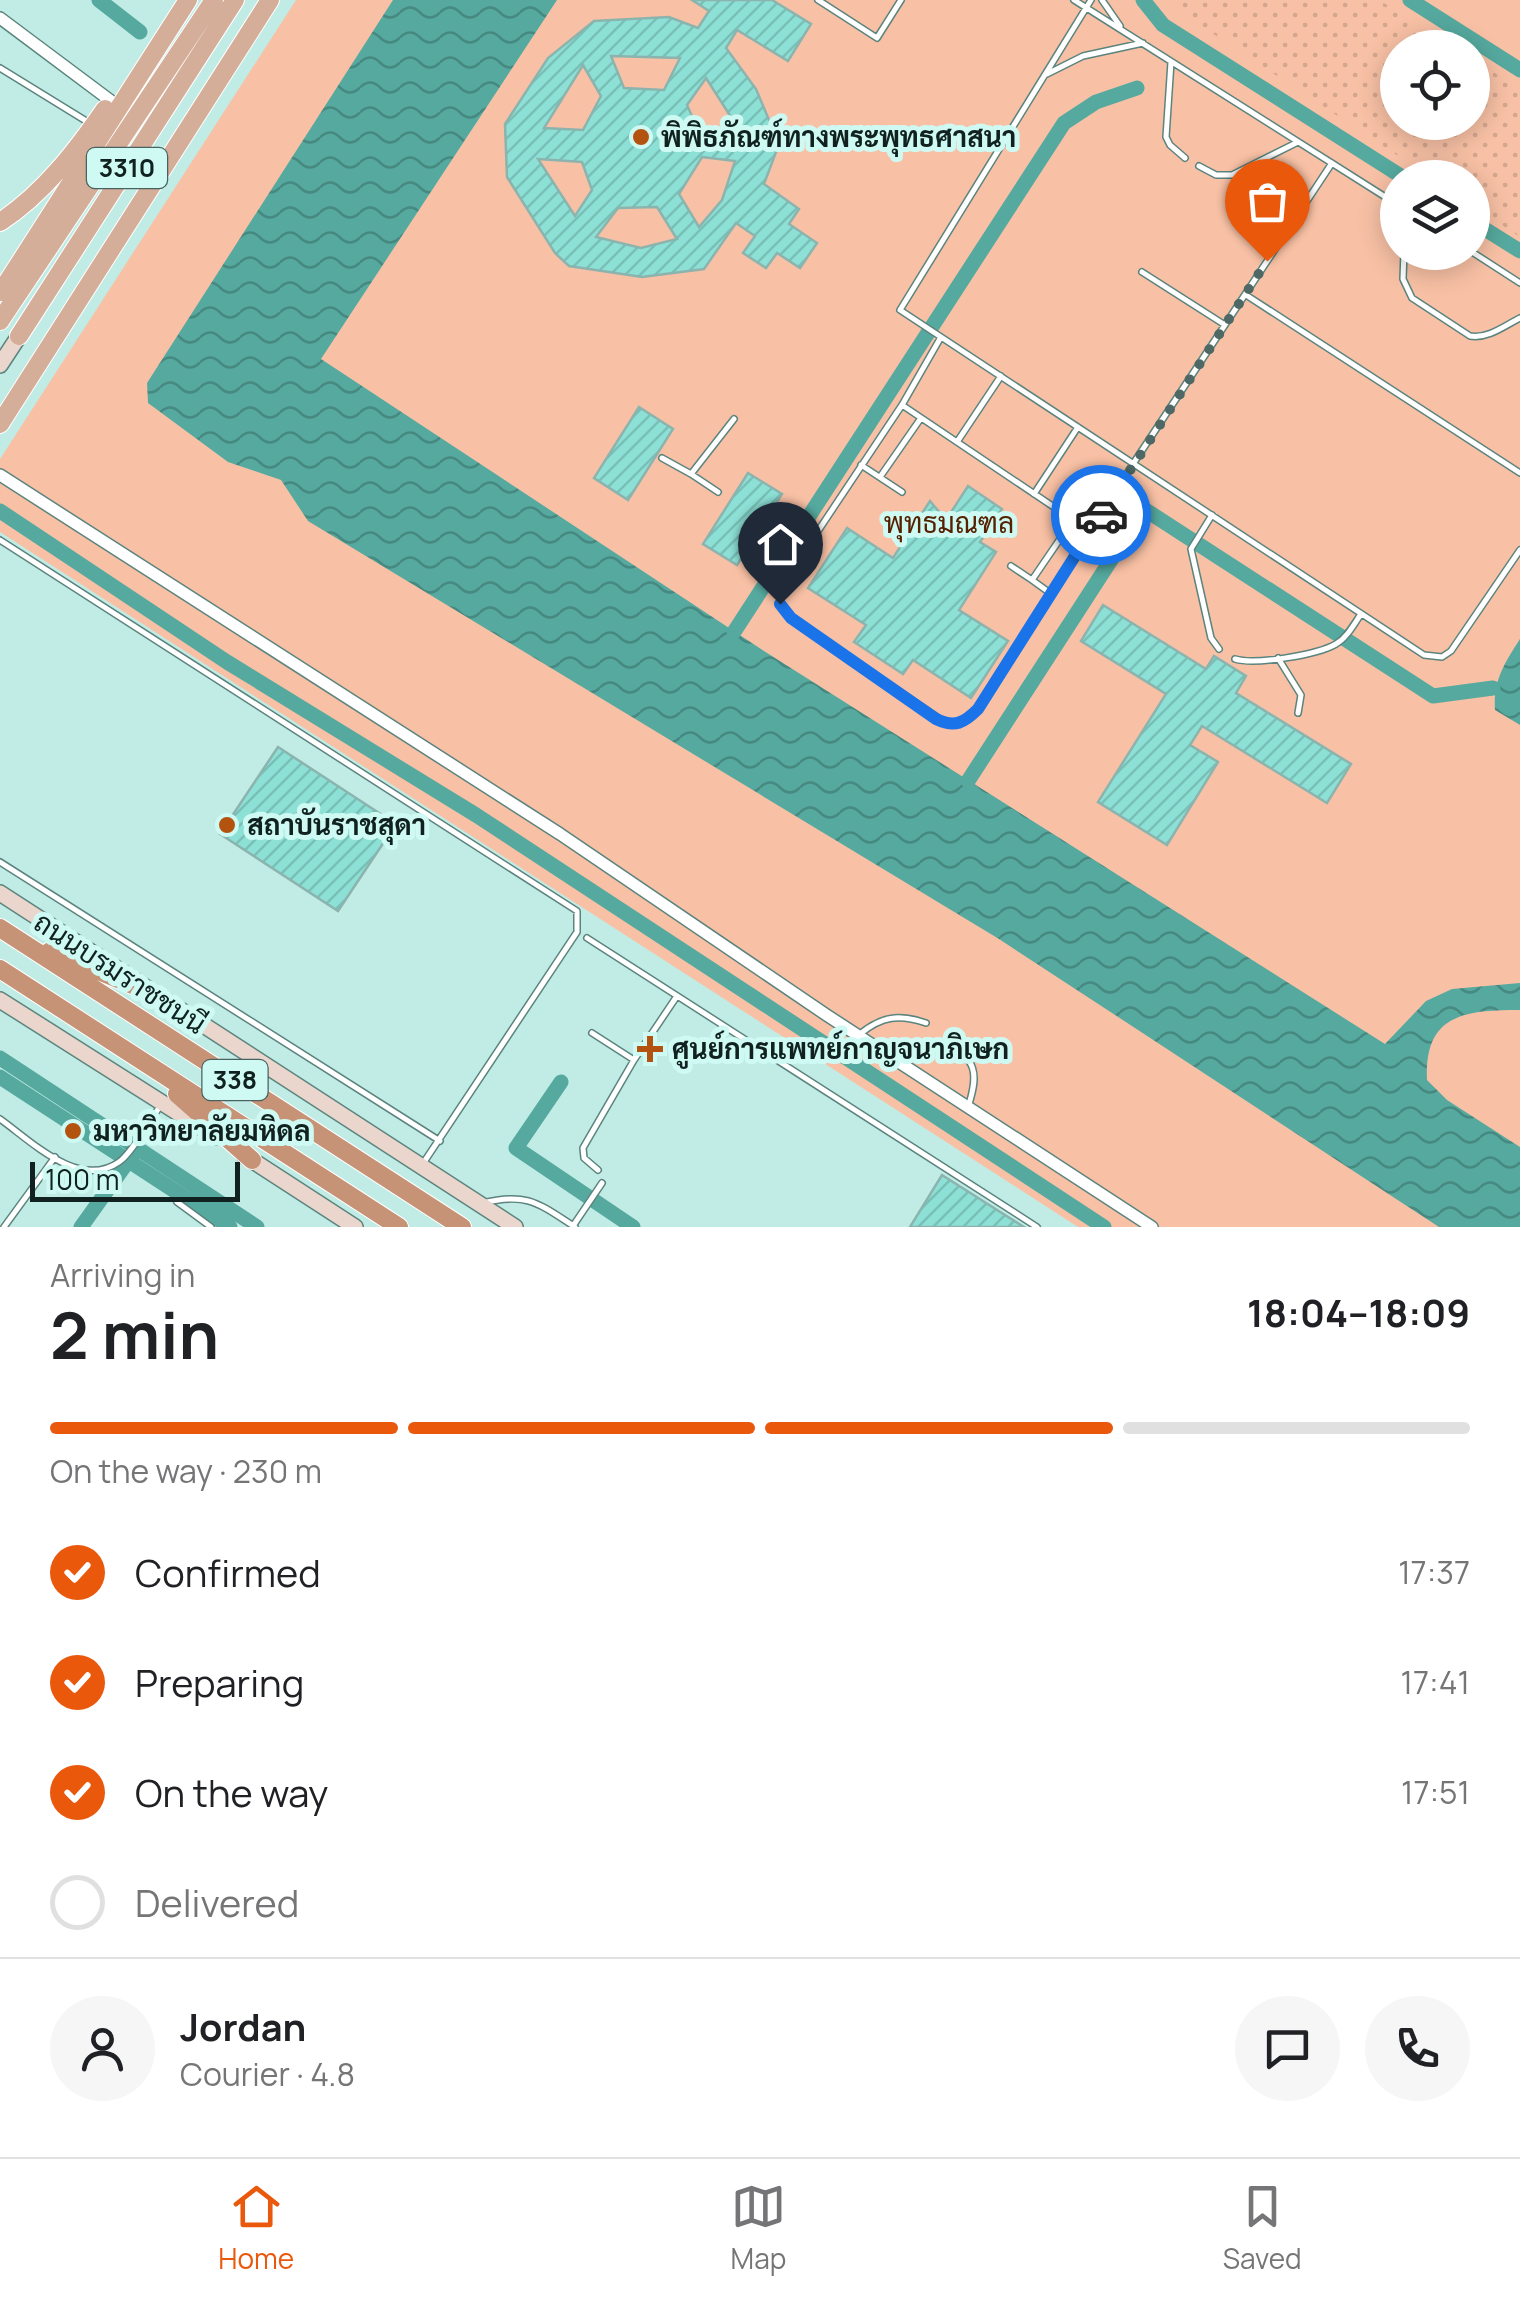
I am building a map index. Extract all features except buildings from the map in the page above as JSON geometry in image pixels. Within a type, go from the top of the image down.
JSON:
[{"type":"highway","points":[[4,930],[159,996]]},
{"type":"highway","name":"ถนนบรมราชชนนี","points":[[4,930],[462,1227]]},
{"type":"highway","name":"338","points":[[0,968],[399,1227]]},
{"type":"highway","points":[[130,1052],[252,1160]]},
{"type":"main road","name":"3310","points":[[1,293],[188,0]]},
{"type":"main road","points":[[1,319],[214,0]]},
{"type":"main road","name":"3310","points":[[0,365],[235,0]]},
{"type":"main road","points":[[0,424],[270,0]]},
{"type":"main road","points":[[0,234],[136,76]]},
{"type":"main road","points":[[0,222],[26,204]]},
{"type":"main road","name":"338","points":[[0,893],[515,1227]]},
{"type":"main road","name":"338","points":[[0,1000],[355,1227]]},
{"type":"street","points":[[1,21],[111,101]]},
{"type":"street","points":[[0,475],[527,812],[858,1036],[1152,1227]]},
{"type":"lane","points":[[818,0],[876,38],[901,0]]},
{"type":"lane","points":[[1074,0],[1380,193]]},
{"type":"lane","points":[[1091,0],[900,310],[1424,655],[1442,657],[1464,635],[1520,550]]},
{"type":"lane","points":[[1102,0],[1124,30]]},
{"type":"lane","points":[[1044,76],[1083,56],[1143,43]]},
{"type":"lane","points":[[1171,62],[1166,137],[1185,158]]},
{"type":"lane","points":[[1,72],[93,126]]},
{"type":"lane","points":[[1198,166],[1216,175],[1232,175],[1298,142]]},
{"type":"lane","points":[[941,336],[902,405],[782,586],[780,604],[791,618],[949,726],[960,724],[978,709],[1332,162]]},
{"type":"lane","points":[[1490,264],[1520,283]]},
{"type":"lane","points":[[1405,270],[1406,291],[1412,298],[1470,336],[1492,334],[1520,318]]},
{"type":"lane","points":[[1142,272],[1225,325]]},
{"type":"lane","points":[[1245,294],[1520,474]]},
{"type":"lane","points":[[957,442],[1000,376]]},
{"type":"lane","points":[[902,405],[1090,532]]},
{"type":"lane","points":[[880,477],[921,418]]},
{"type":"lane","points":[[692,474],[734,419]]},
{"type":"lane","points":[[1034,494],[1078,427]]},
{"type":"lane","points":[[662,458],[718,492]]},
{"type":"lane","points":[[861,465],[902,492]]},
{"type":"lane","points":[[1212,516],[1193,543],[1192,554],[1211,638],[1219,649]]},
{"type":"lane","points":[[1032,580],[1073,520]]},
{"type":"lane","points":[[0,540],[571,906],[578,917],[577,932],[422,1166]]},
{"type":"lane","points":[[1011,566],[1050,593]]},
{"type":"lane","points":[[1235,659],[1248,663],[1325,648],[1343,639],[1361,614]]},
{"type":"lane","points":[[1278,658],[1300,695],[1298,713]]},
{"type":"lane","points":[[0,862],[440,1141]]},
{"type":"lane","points":[[587,938],[1036,1227]]},
{"type":"lane","points":[[598,1170],[586,1161],[583,1148],[677,996]]},
{"type":"lane","points":[[858,1036],[875,1021],[892,1016],[926,1023]]},
{"type":"lane","points":[[592,1033],[634,1060]]},
{"type":"lane","points":[[949,1039],[973,1068],[976,1080],[968,1107]]},
{"type":"lane","points":[[0,1119],[55,1156],[88,1172],[121,1161],[163,1103]]},
{"type":"lane","points":[[4,1227],[55,1156]]},
{"type":"lane","points":[[478,1203],[511,1196],[529,1199],[574,1226],[600,1186]]},
{"type":"lane","points":[[177,1202],[211,1227]]},
{"type":"green space","name":"พุทธมณฑล","points":[[296,0],[1520,0],[1520,1227],[1078,1227],[0,532],[0,459]]},
{"type":"green space","points":[[1162,0],[1379,0],[1427,30],[1380,30],[1380,140],[1490,140],[1490,70],[1520,89],[1520,237],[1490,217],[1490,160],[1404,160]]},
{"type":"water","points":[[393,0],[557,0],[321,359],[761,649],[1385,1044],[1426,1001],[1452,989],[1520,983],[1520,1010],[1466,1015],[1441,1029],[1428,1058],[1427,1080],[1447,1100],[1520,1147],[1520,1227],[1439,1227],[999,939],[308,521],[281,480],[228,462],[148,403],[147,383]]},
{"type":"water","points":[[1520,639],[1520,725],[1495,710],[1495,700],[1501,673]]},
{"type":"waterway","points":[[99,0],[140,32]]},
{"type":"waterway","points":[[1143,0],[1163,25],[1380,163]]},
{"type":"waterway","points":[[1410,0],[1520,70]]},
{"type":"waterway","points":[[734,632],[1064,123],[1096,102],[1137,88]]},
{"type":"waterway","points":[[1490,232],[1520,251]]},
{"type":"waterway","points":[[968,781],[1144,509],[1433,696],[1493,688]]},
{"type":"waterway","points":[[0,511],[227,662],[476,815],[1104,1227]]},
{"type":"waterway","points":[[0,1058],[257,1227]]},
{"type":"waterway","points":[[0,1077],[230,1227]]},
{"type":"waterway","points":[[561,1082],[516,1148],[633,1227]]},
{"type":"waterway","points":[[81,1227],[134,1153]]},
{"type":"way so far","points":[[1101,515],[1267,261]]},
{"type":"place","name":"พิพิธภัณฑ์ทางพระพุทธศาสนา","points":[[641,137]]},
{"type":"place","name":"สถาบันราชสุดา","points":[[227,825]]},
{"type":"place","name":"ศูนย์การแพทย์กาญจนาภิเษก","points":[[650,1049]]},
{"type":"place","name":"มหาวิทยาลัยมหิดล","points":[[73,1131]]},
{"type":"route","points":[[780,604],[791,618],[936,719],[949,726],[960,724],[978,709],[1101,515]]}]
